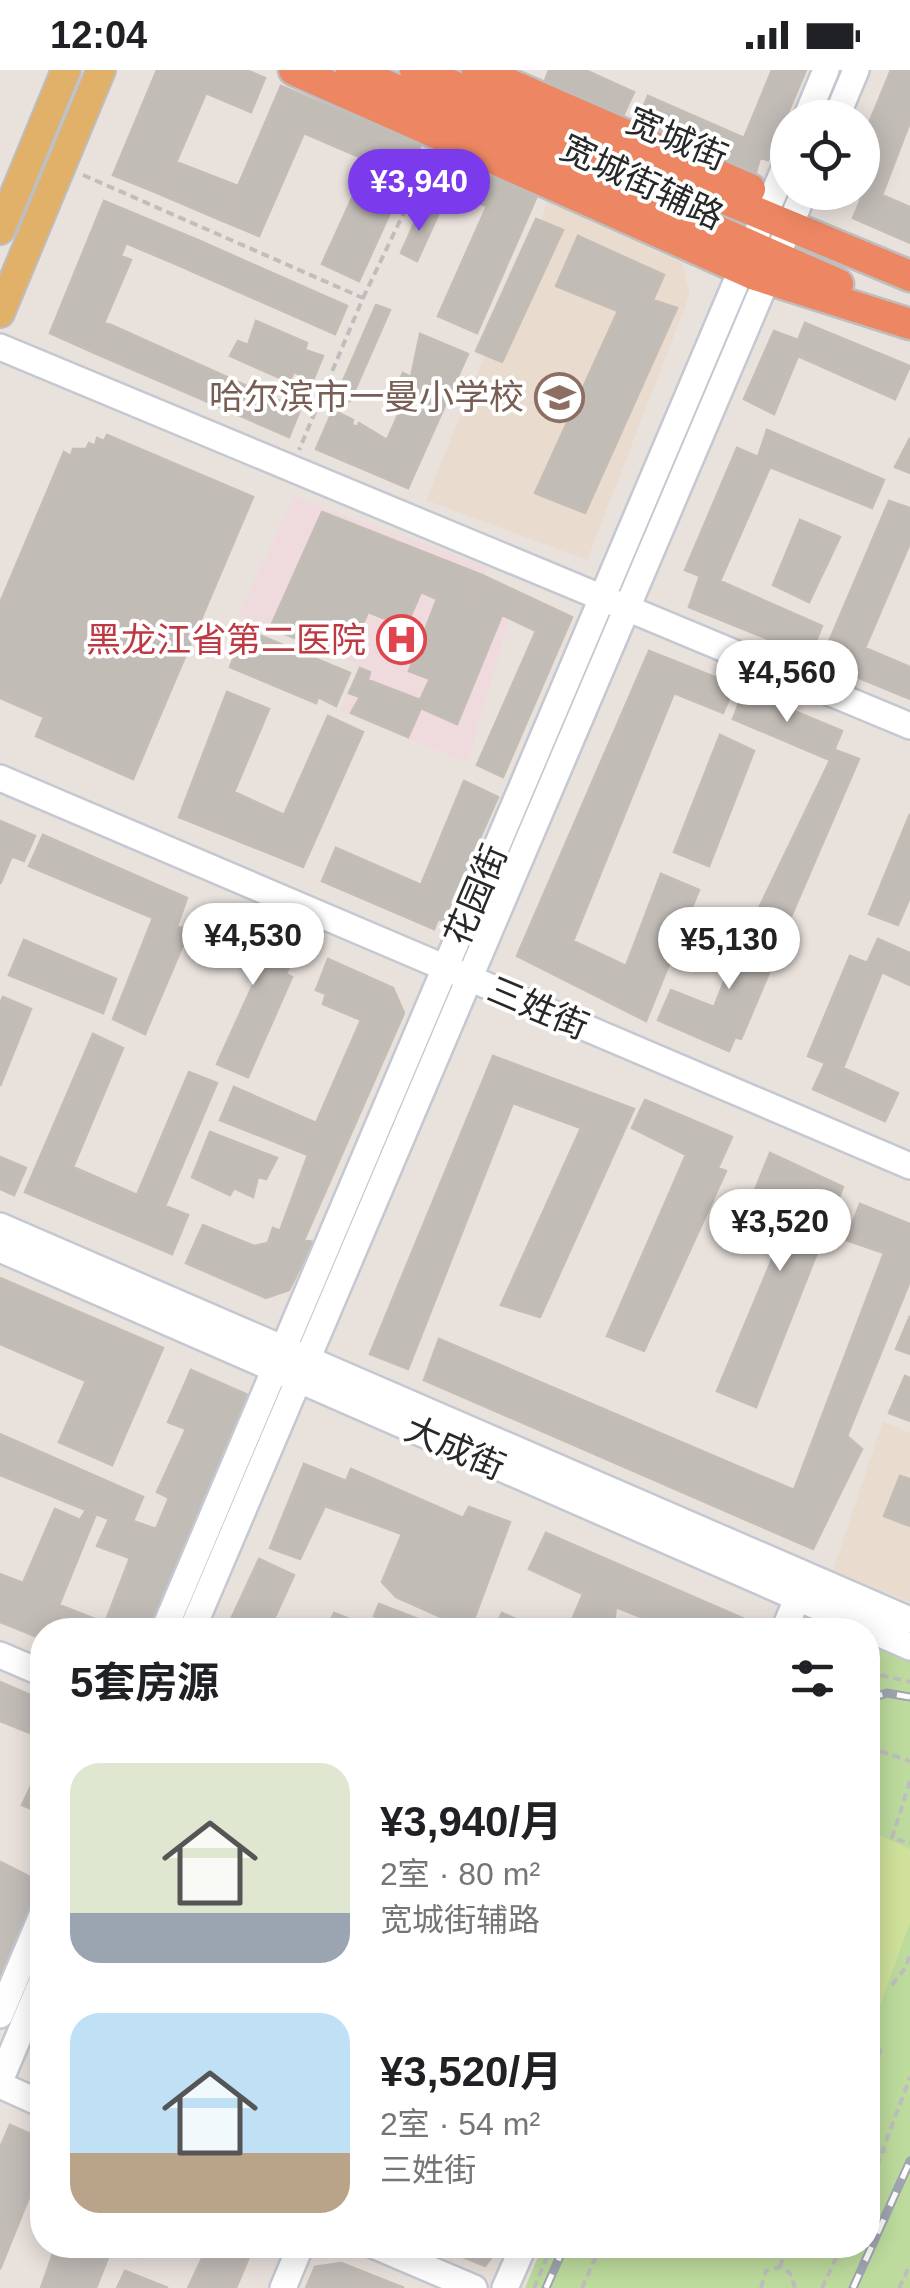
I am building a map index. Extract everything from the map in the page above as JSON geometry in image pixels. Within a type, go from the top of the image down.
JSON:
[{"type":"highway","name":"宽城街辅路","points":[[294,70],[910,324]]},
{"type":"highway","name":"宽城街","points":[[351,70],[759,262],[910,316]]},
{"type":"highway","name":"宽城街","points":[[415,70],[770,202]]},
{"type":"highway","name":"宽城街辅路","points":[[477,70],[770,201]]},
{"type":"highway","name":"宽城街辅路","points":[[789,210],[910,267]]},
{"type":"highway","name":"宽城街","points":[[789,210],[910,276]]},
{"type":"main road","points":[[0,230],[66,70]]},
{"type":"main road","points":[[0,314],[102,70]]},
{"type":"main road","points":[[814,100],[826,70]]},
{"type":"main road","points":[[844,100],[856,70]]},
{"type":"main road","name":"花园街","points":[[196,1618],[444,968],[602,596],[784,210]]},
{"type":"main road","name":"花园街","points":[[170,1618],[469,979],[628,607],[759,262]]},
{"type":"main road","points":[[0,347],[910,726]]},
{"type":"main road","name":"三姓街","points":[[0,778],[910,1166]]},
{"type":"main road","name":"大成街","points":[[0,1226],[842,1618]]},
{"type":"main road","name":"大成街","points":[[0,1249],[291,1364],[910,1620]]},
{"type":"main road","points":[[789,1618],[797,1599]]},
{"type":"main road","name":"大成街","points":[[880,1634],[910,1647]]},
{"type":"main road","points":[[0,1655],[30,1668]]},
{"type":"main road","points":[[0,2015],[30,1944]]},
{"type":"main road","points":[[30,2010],[0,2083],[30,2098]]},
{"type":"main road","points":[[282,2288],[295,2258]]},
{"type":"main road","points":[[404,2258],[474,2288]]},
{"type":"main road","points":[[506,2288],[519,2258]]},
{"type":"path","points":[[291,468],[363,298],[442,132]]},
{"type":"path","points":[[62,166],[363,298]]},
{"type":"path","points":[[880,1675],[910,1682]]},
{"type":"path","points":[[880,1752],[910,1761]]},
{"type":"path","points":[[910,1781],[892,1838],[910,1843]]},
{"type":"path","points":[[892,1986],[906,1968],[910,1953]]},
{"type":"path","points":[[880,2164],[910,2076]]},
{"type":"path","points":[[880,2149],[886,2151]]},
{"type":"path","points":[[534,2288],[547,2258]]},
{"type":"path","points":[[582,2288],[595,2258]]},
{"type":"path","points":[[780,2267],[783,2258]]},
{"type":"path","points":[[822,2288],[836,2258]]},
{"type":"path","points":[[898,2288],[910,2266]]},
{"type":"path","points":[[761,2288],[766,2271],[780,2267]]},
{"type":"path","points":[[780,2267],[790,2274],[795,2288]]},
{"type":"shaded area","name":"哈尔滨市一曼小学校","points":[[548,202],[682,263],[690,294],[587,560],[426,500]]},
{"type":"shaded area","name":"黑龙江省第二医院","points":[[294,497],[487,567],[477,598],[512,610],[467,762],[340,711],[359,664],[238,615]]},
{"type":"shaded area","points":[[883,1421],[910,1433],[910,1602],[833,1571]]},
{"type":"green space","points":[[880,1639],[910,1653],[910,2288],[525,2288],[538,2258],[880,2258]]},
{"type":"green space","points":[[880,1835],[910,1849],[910,1923],[880,2005]]},
{"type":"building","points":[[157,70],[246,70],[265,78],[251,112],[206,93],[162,195],[113,175]]},
{"type":"building","points":[[549,70],[585,70],[634,92],[622,118],[543,86]]},
{"type":"building","points":[[772,70],[806,70],[793,100],[770,100],[770,155],[768,160],[760,158],[756,172],[636,124],[648,96],[744,138]]},
{"type":"building","points":[[891,70],[910,70],[910,122],[882,195],[910,207],[910,243],[853,218],[856,210],[880,210],[879,100]]},
{"type":"building","points":[[281,86],[421,145],[359,281],[322,264],[369,161],[304,133],[259,236],[223,221]]},
{"type":"building","points":[[445,157],[537,196],[477,333],[438,316],[487,206],[433,185]]},
{"type":"building","points":[[176,162],[238,186],[223,221],[162,195]]},
{"type":"building","points":[[104,201],[200,241],[187,269],[126,243],[121,256],[131,260],[104,323],[111,325],[97,354],[50,333]]},
{"type":"building","points":[[421,208],[438,215],[417,261],[401,253]]},
{"type":"building","points":[[536,219],[563,230],[502,362],[476,351]]},
{"type":"building","name":"哈尔滨市一曼小学校","points":[[578,236],[664,275],[653,300],[677,308],[585,513],[535,493],[618,311],[556,286]]},
{"type":"building","points":[[200,241],[347,306],[335,334],[187,269]]},
{"type":"building","points":[[376,305],[390,310],[350,401],[337,395]]},
{"type":"building","points":[[256,321],[307,343],[305,350],[323,356],[313,380],[294,372],[289,382],[230,356],[238,341],[248,345]]},
{"type":"building","points":[[805,323],[910,366],[895,399],[798,356],[774,414],[744,399],[774,331],[798,340]]},
{"type":"building","points":[[111,325],[300,410],[289,437],[97,354]]},
{"type":"building","points":[[420,334],[468,354],[408,488],[316,449],[333,410],[353,420],[352,425],[357,427],[359,423],[387,440],[401,408],[397,386],[403,373],[411,377]]},
{"type":"building","points":[[767,430],[884,480],[872,508],[770,467],[720,581],[822,626],[810,656],[689,607],[700,576],[685,570],[737,448],[758,457]]},
{"type":"building","points":[[107,435],[253,497],[133,779],[36,736],[44,717],[0,698],[0,603],[64,452],[71,456],[73,449],[86,449],[89,443],[95,446],[97,438],[104,441]]},
{"type":"building","points":[[910,438],[910,473],[895,467]]},
{"type":"building","points":[[889,501],[910,508],[910,543],[865,648],[910,667],[910,699],[847,673],[854,654],[828,644]]},
{"type":"building","name":"黑龙江省第二医院","points":[[322,512],[482,575],[471,600],[502,615],[457,724],[421,708],[408,737],[351,713],[360,697],[349,693],[360,668],[370,672],[368,680],[420,700],[430,679],[409,671],[437,599],[421,592],[406,627],[368,612],[351,651],[336,645],[333,653],[270,628]]},
{"type":"building","points":[[800,520],[840,537],[809,602],[773,585]]},
{"type":"building","points":[[482,575],[572,617],[503,777],[477,765],[536,631],[471,600]]},
{"type":"building","points":[[245,629],[350,673],[336,706],[318,697],[316,703],[230,667]]},
{"type":"building","points":[[649,651],[735,685],[723,713],[674,693],[573,941],[626,966],[661,874],[699,890],[646,1021],[517,956]]},
{"type":"building","points":[[744,690],[842,731],[830,760],[733,719]]},
{"type":"building","points":[[227,692],[269,709],[234,792],[284,815],[328,716],[363,732],[303,867],[179,817]]},
{"type":"building","points":[[720,735],[754,751],[709,866],[674,852]]},
{"type":"building","points":[[835,750],[859,759],[789,921],[759,908]]},
{"type":"building","points":[[464,781],[498,797],[443,921],[438,919],[434,929],[322,881],[336,848],[421,885]]},
{"type":"building","points":[[910,814],[910,897],[898,925],[869,914]]},
{"type":"building","points":[[0,821],[35,836],[24,861],[0,852]]},
{"type":"building","points":[[43,835],[187,898],[177,926],[189,931],[145,1034],[113,1019],[153,918],[29,866]]},
{"type":"building","points":[[0,852],[12,856],[0,884]]},
{"type":"building","points":[[217,912],[297,947],[286,974],[292,977],[248,1077],[217,1064],[262,965],[203,941]]},
{"type":"building","points":[[749,920],[785,935],[741,1039],[735,1037],[729,1051],[658,1020],[671,990],[714,1007]]},
{"type":"building","points":[[878,939],[910,953],[910,985],[882,972],[843,1068],[898,1093],[885,1121],[813,1089],[825,1063],[808,1056],[850,956],[867,963]]},
{"type":"building","points":[[24,940],[116,979],[103,1013],[9,975]]},
{"type":"building","points":[[328,959],[393,988],[404,1013],[304,1240],[313,1242],[289,1290],[266,1298],[186,1263],[203,1225],[254,1246],[268,1243],[273,1228],[280,1231],[308,1155],[220,1120],[234,1087],[316,1123],[361,1020],[323,1004],[326,994],[316,990]]},
{"type":"building","points":[[3,997],[31,1009],[0,1086],[0,1004]]},
{"type":"building","points":[[93,1034],[123,1048],[73,1167],[137,1195],[189,1072],[217,1083],[165,1206],[188,1215],[172,1254],[25,1192]]},
{"type":"building","points":[[493,1056],[634,1109],[540,1317],[501,1305],[581,1128],[513,1103],[408,1369],[370,1354]]},
{"type":"building","points":[[645,1100],[732,1137],[718,1168],[726,1171],[644,1351],[607,1336],[686,1155],[632,1128]]},
{"type":"building","points":[[210,1132],[277,1158],[266,1179],[258,1177],[253,1197],[234,1188],[230,1195],[192,1177]]},
{"type":"building","points":[[770,1153],[843,1187],[756,1407],[717,1391],[794,1207],[753,1195]]},
{"type":"building","points":[[0,1157],[26,1168],[14,1195],[0,1189]]},
{"type":"building","points":[[860,1204],[910,1224],[910,1281],[847,1436],[862,1449],[813,1549],[424,1380],[439,1339],[794,1490],[884,1253],[846,1240]]},
{"type":"building","points":[[0,1278],[163,1348],[112,1465],[59,1442],[86,1381],[0,1344]]},
{"type":"building","points":[[910,1316],[910,1354],[896,1349]]},
{"type":"building","points":[[191,1370],[250,1396],[160,1618],[107,1618],[130,1558],[97,1546],[109,1519],[96,1514],[59,1605],[92,1618],[30,1618],[30,1634],[0,1622],[0,1574],[23,1583],[55,1509],[80,1520],[86,1510],[0,1475],[0,1434],[143,1497],[133,1521],[156,1529],[169,1498],[157,1492],[186,1429],[168,1422]]},
{"type":"building","points":[[905,1376],[910,1378],[910,1421],[889,1413]]},
{"type":"building","points":[[304,1464],[346,1481],[351,1469],[463,1518],[469,1507],[510,1522],[474,1618],[443,1618],[396,1597],[382,1582],[402,1534],[325,1506],[300,1559],[270,1548]]},
{"type":"building","points":[[900,1476],[910,1479],[910,1526],[884,1516]]},
{"type":"building","points":[[546,1533],[742,1618],[643,1618],[616,1607],[615,1618],[573,1618],[583,1594],[529,1569]]},
{"type":"building","points":[[259,1559],[294,1575],[274,1618],[232,1618]]},
{"type":"building","points":[[379,1604],[415,1618],[379,1618],[374,1616]]},
{"type":"building","points":[[0,1682],[30,1695],[30,1733],[0,1721]]},
{"type":"building","points":[[30,1788],[30,1808],[22,1805]]},
{"type":"building","points":[[0,1863],[30,1877],[30,1910],[0,1978]]},
{"type":"building","points":[[10,2125],[30,2134],[30,2195],[0,2269],[0,2148]]},
{"type":"building","points":[[51,2258],[108,2258],[96,2288],[41,2288]]},
{"type":"building","points":[[202,2258],[249,2258],[236,2288],[188,2288]]},
{"type":"building","points":[[466,2258],[491,2258],[485,2266]]},
{"type":"building","points":[[341,2263],[404,2288],[306,2288],[315,2267]]},
{"type":"building","points":[[125,2271],[168,2288],[117,2288]]},
{"type":"railway","points":[[880,1695],[910,1697]]},
{"type":"railway","points":[[880,2228],[910,2161]]},
{"type":"railway","points":[[546,2288],[559,2258]]},
{"type":"railway","points":[[853,2288],[866,2258]]},
{"type":"place","name":"哈尔滨市一曼小学校","points":[[559,397]]},
{"type":"place","name":"黑龙江省第二医院","points":[[401,640]]}]
